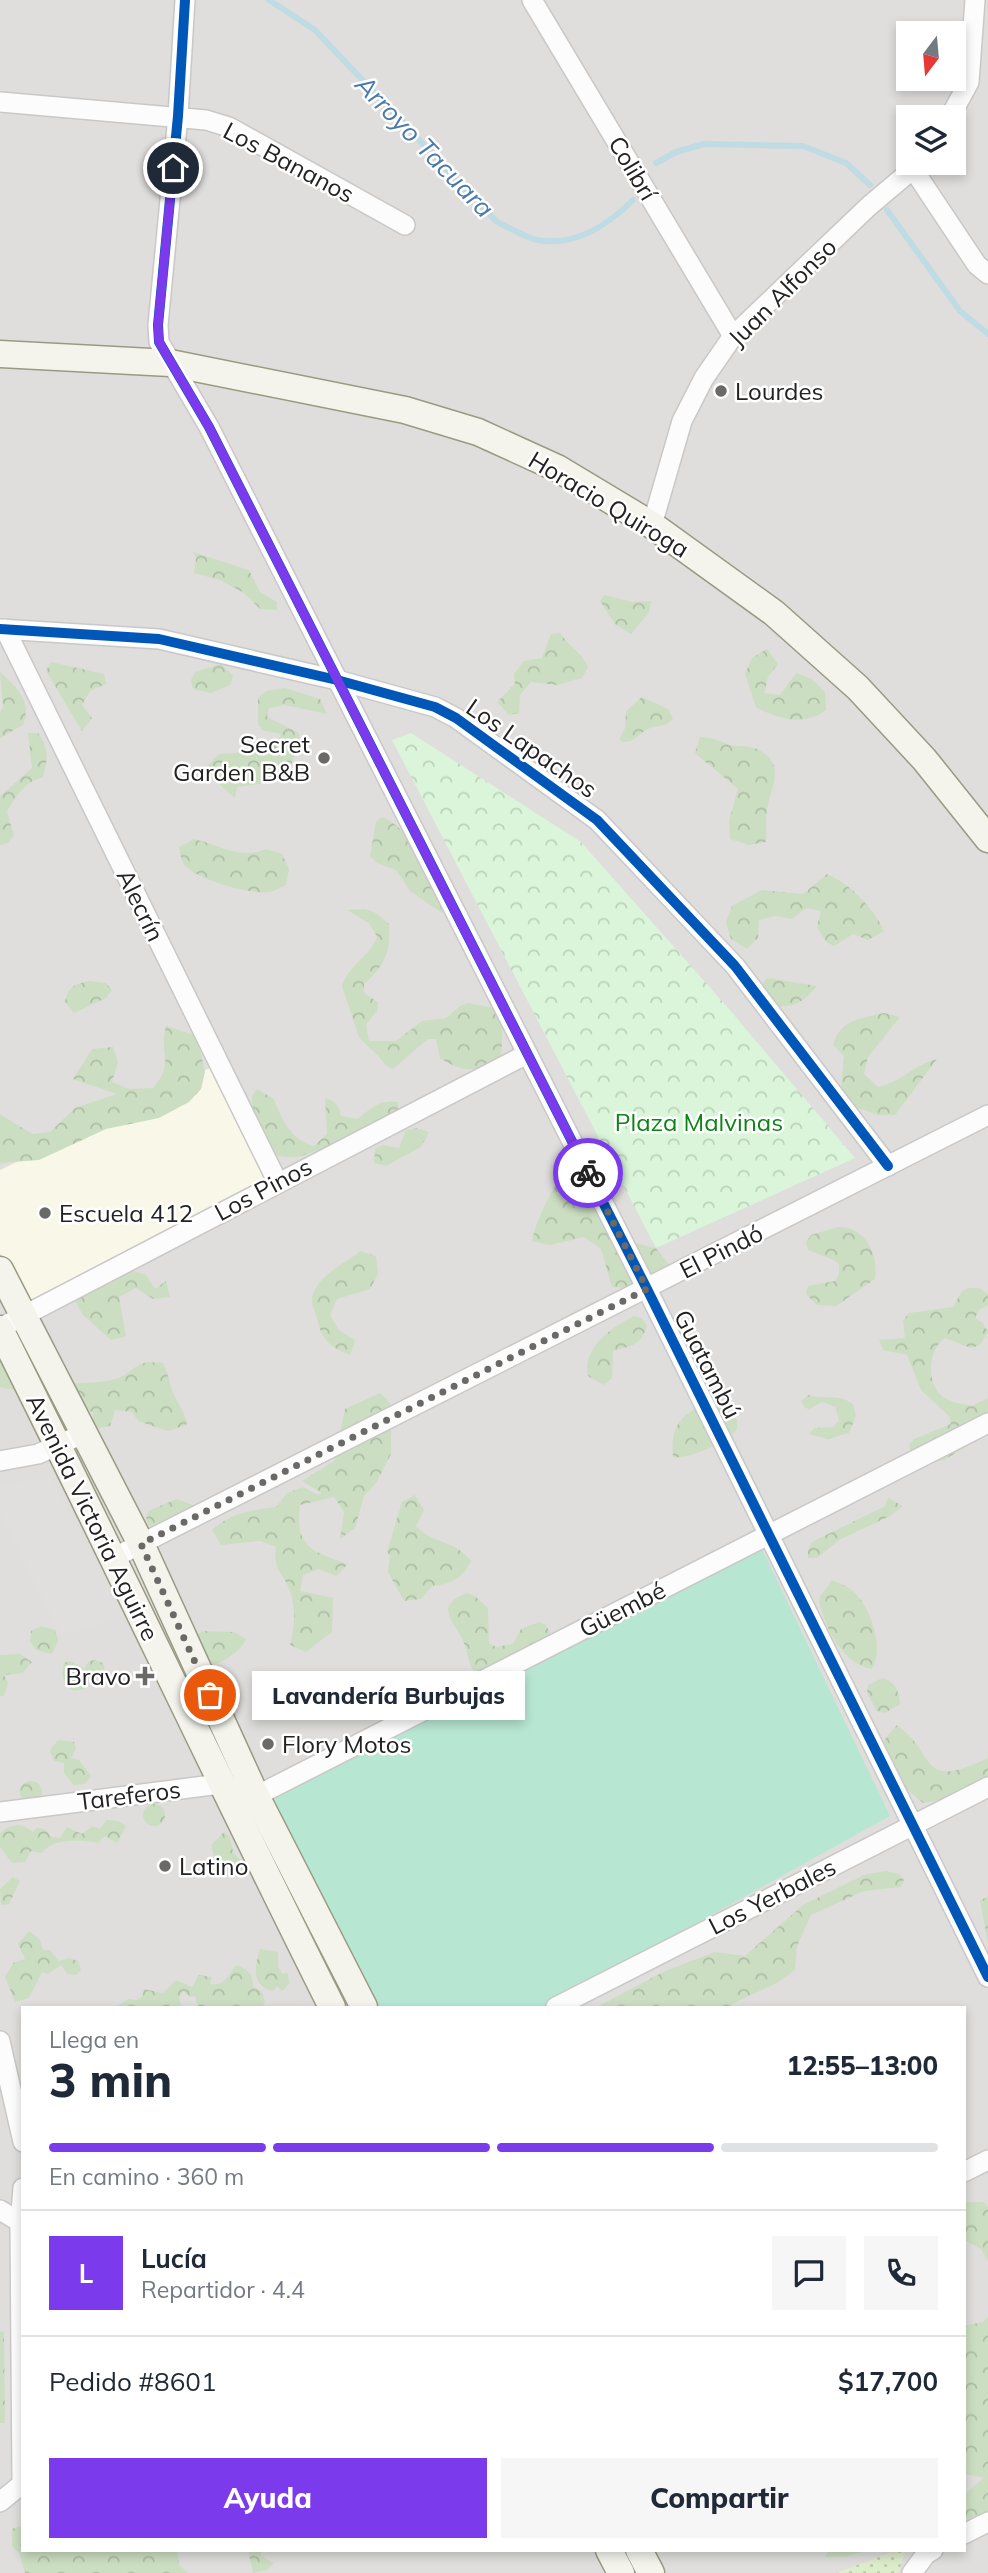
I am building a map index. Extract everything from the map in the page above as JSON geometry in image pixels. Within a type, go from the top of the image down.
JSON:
[{"type":"main road","name":"Horacio Quiroga","points":[[0,354],[170,363],[405,410],[478,432],[557,468],[652,526],[774,613],[858,688],[924,759],[988,839]]},
{"type":"main road","name":"Avenida Victoria Aguirre","points":[[0,1270],[8,1324],[59,1446],[115,1557],[220,1784],[331,2006]]},
{"type":"main road","name":"Avenida Victoria Aguirre","points":[[8,1324],[85,1433],[141,1544],[257,1796],[363,2006]]},
{"type":"main road","points":[[610,2552],[621,2573]]},
{"type":"main road","points":[[640,2552],[651,2573]]},
{"type":"street","name":"Guatambú","points":[[185,0],[178,116],[158,325],[159,342],[209,427],[647,1289],[988,1977]]},
{"type":"street","name":"Colibrí","points":[[532,0],[733,336]]},
{"type":"street","points":[[960,105],[978,83],[975,0]]},
{"type":"street","name":"Los Bananos","points":[[0,102],[178,116],[229,127],[405,225]]},
{"type":"street","name":"Juan Alfonso","points":[[652,526],[682,421],[705,377],[733,336],[869,206],[906,175]]},
{"type":"street","points":[[922,175],[977,265],[988,274]]},
{"type":"street","name":"Los Lapachos","points":[[3,629],[159,639],[337,680],[435,707],[456,718],[597,820],[736,966],[888,1166]]},
{"type":"street","name":"Alecrín","points":[[3,629],[277,1181]]},
{"type":"street","name":"Los Pinos","points":[[8,1324],[277,1181],[527,1054]]},
{"type":"street","name":"El Pindó","points":[[115,1557],[988,1115]]},
{"type":"street","name":"Güembé","points":[[257,1796],[988,1423]]},
{"type":"street","points":[[0,1461],[38,1454],[85,1433]]},
{"type":"street","name":"Tareferos","points":[[0,1812],[220,1784],[257,1796]]},
{"type":"street","name":"Los Yerbales","points":[[558,2006],[988,1787]]},
{"type":"street","points":[[0,2041],[21,2133]]},
{"type":"street","points":[[966,2171],[988,2160]]},
{"type":"street","points":[[0,2210],[21,2223]]},
{"type":"street","points":[[0,2502],[21,2485]]},
{"type":"street","points":[[966,2533],[988,2522]]},
{"type":"street","points":[[912,2573],[930,2552]]},
{"type":"shaded area","points":[[0,0],[988,0],[988,2573],[0,2573]]},
{"type":"shaded area","points":[[212,1067],[265,1178],[26,1303],[0,1253],[0,1170]]},
{"type":"shaded area","points":[[51,1478],[127,1615],[61,1635],[0,1512],[0,1484]]},
{"type":"green space","points":[[192,552],[249,570],[260,592],[277,602],[277,610],[260,609],[244,593],[220,580],[194,573],[196,557]]},
{"type":"green space","points":[[604,595],[633,602],[651,601],[649,613],[631,634],[615,624],[600,601]]},
{"type":"green space","points":[[560,633],[588,667],[582,678],[557,685],[531,682],[520,695],[519,713],[509,715],[497,702],[515,684],[514,674],[524,661],[542,658],[551,634]]},
{"type":"green space","points":[[767,649],[778,664],[768,677],[764,693],[780,695],[796,673],[812,679],[825,692],[826,710],[801,720],[783,718],[756,707],[745,674],[752,658]]},
{"type":"green space","points":[[51,662],[104,674],[106,684],[90,691],[82,705],[92,718],[82,731],[46,671]]},
{"type":"green space","points":[[221,664],[233,676],[230,685],[211,693],[193,689],[191,680],[195,672]]},
{"type":"green space","points":[[0,672],[21,695],[26,717],[23,725],[0,738],[0,713],[3,707]]},
{"type":"green space","points":[[285,688],[320,699],[327,714],[285,705],[269,708],[267,717],[299,733],[300,742],[291,765],[278,766],[260,784],[237,787],[235,798],[209,775],[206,767],[219,754],[236,753],[278,742],[281,734],[264,731],[258,725],[258,698],[266,691]]},
{"type":"green space","points":[[642,697],[668,709],[673,718],[667,724],[648,729],[633,740],[623,742],[619,740],[625,728],[626,711]]},
{"type":"green space","points":[[28,733],[38,733],[44,743],[47,759],[45,771],[43,777],[22,790],[7,811],[14,836],[8,843],[0,845],[0,796],[32,768]]},
{"type":"green space","name":"Plaza Malvinas","points":[[411,733],[581,842],[729,1009],[855,1158],[656,1248],[392,740]]},
{"type":"green space","points":[[700,737],[757,749],[772,761],[775,776],[766,813],[766,842],[749,845],[730,839],[729,821],[738,789],[695,753]]},
{"type":"green space","points":[[382,817],[403,832],[412,844],[450,908],[442,913],[410,891],[396,870],[377,863],[370,856],[376,822]]},
{"type":"green space","points":[[194,839],[238,852],[266,849],[282,854],[289,869],[286,885],[270,892],[250,891],[199,875],[183,863],[179,847]]},
{"type":"green space","points":[[827,874],[860,898],[884,931],[868,940],[853,934],[834,946],[826,942],[817,927],[821,911],[806,908],[792,919],[775,916],[759,920],[758,938],[747,949],[731,939],[726,922],[732,906],[762,890],[803,894]]},
{"type":"green space","points":[[365,909],[376,913],[389,924],[388,950],[382,964],[364,984],[364,993],[378,1002],[377,1011],[366,1025],[369,1041],[396,1041],[422,1021],[446,1018],[468,1003],[494,1008],[503,1022],[501,1058],[477,1068],[456,1067],[440,1058],[436,1039],[428,1039],[393,1069],[385,1065],[362,1041],[342,986],[349,972],[370,950],[377,937],[369,923],[347,910]]},
{"type":"green space","points":[[767,978],[817,986],[795,1004],[767,1006],[757,991]]},
{"type":"green space","points":[[89,981],[106,983],[112,990],[106,998],[74,1013],[65,1002],[68,993],[76,985]]},
{"type":"green space","points":[[884,1013],[900,1017],[868,1057],[864,1074],[878,1087],[937,1059],[895,1115],[878,1115],[846,1104],[841,1087],[844,1056],[833,1045],[836,1036],[846,1025]]},
{"type":"green space","points":[[166,1026],[197,1036],[205,1072],[201,1089],[189,1102],[159,1118],[106,1129],[39,1160],[0,1163],[0,1114],[32,1134],[50,1132],[75,1108],[117,1094],[73,1079],[92,1049],[113,1047],[118,1062],[112,1082],[129,1089],[153,1088],[164,1071]]},
{"type":"green space","points":[[257,1089],[274,1099],[284,1121],[299,1139],[314,1146],[327,1134],[325,1098],[336,1104],[341,1116],[357,1119],[376,1106],[391,1101],[398,1102],[399,1112],[330,1148],[298,1157],[283,1156],[271,1154],[252,1114],[252,1096]]},
{"type":"green space","points":[[416,1128],[429,1132],[421,1147],[386,1166],[374,1163],[375,1149],[383,1145],[399,1148],[406,1130]]},
{"type":"green space","points":[[574,1179],[602,1198],[621,1240],[656,1248],[669,1265],[663,1280],[629,1288],[612,1287],[601,1249],[584,1237],[550,1245],[532,1241],[539,1217],[558,1180]]},
{"type":"green space","points":[[838,1227],[856,1231],[868,1243],[875,1260],[875,1279],[836,1306],[817,1305],[806,1294],[808,1286],[835,1281],[839,1274],[839,1265],[834,1260],[808,1250],[806,1242],[811,1235]]},
{"type":"green space","points":[[360,1251],[376,1256],[378,1274],[370,1289],[337,1299],[330,1315],[339,1330],[355,1340],[350,1355],[338,1350],[325,1339],[312,1301],[313,1293],[323,1278]]},
{"type":"green space","points":[[130,1270],[146,1275],[155,1289],[166,1281],[170,1297],[153,1299],[136,1288],[119,1297],[126,1336],[111,1340],[83,1315],[75,1301],[79,1283]]},
{"type":"green space","points":[[979,1288],[988,1294],[988,1305],[979,1310],[975,1318],[983,1323],[988,1332],[980,1345],[971,1348],[945,1338],[936,1349],[931,1373],[936,1388],[943,1397],[951,1401],[972,1406],[988,1398],[988,1434],[944,1460],[927,1463],[912,1455],[909,1445],[914,1439],[951,1424],[949,1416],[921,1390],[907,1355],[883,1350],[879,1340],[905,1338],[903,1320],[909,1313],[953,1307],[962,1291]]},
{"type":"green space","points":[[634,1316],[642,1318],[647,1326],[645,1333],[630,1346],[613,1351],[612,1378],[604,1385],[588,1376],[590,1356],[600,1339]]},
{"type":"green space","points":[[0,1342],[22,1379],[14,1390],[0,1387]]},
{"type":"green space","points":[[147,1362],[163,1363],[187,1425],[168,1431],[138,1421],[132,1412],[115,1410],[110,1426],[93,1429],[93,1412],[76,1409],[58,1386],[110,1380]]},
{"type":"green space","points":[[380,1393],[391,1404],[391,1454],[376,1483],[364,1496],[355,1528],[340,1539],[344,1512],[334,1497],[300,1505],[299,1519],[303,1539],[325,1556],[348,1564],[336,1576],[319,1569],[303,1575],[300,1591],[333,1598],[332,1632],[306,1652],[290,1645],[294,1607],[291,1594],[276,1563],[276,1547],[260,1541],[221,1545],[212,1530],[241,1513],[276,1507],[287,1493],[303,1487],[318,1495],[322,1493],[302,1481],[334,1461],[345,1409]]},
{"type":"green space","points":[[808,1395],[842,1399],[853,1404],[856,1416],[849,1433],[827,1439],[809,1434],[814,1428],[833,1427],[839,1421],[836,1407],[822,1402],[809,1409],[805,1408],[801,1401]]},
{"type":"green space","points":[[708,1402],[717,1402],[737,1420],[737,1429],[707,1449],[688,1456],[673,1457],[675,1429],[690,1412]]},
{"type":"green space","points":[[415,1495],[424,1510],[416,1526],[430,1537],[451,1545],[471,1561],[456,1580],[432,1586],[421,1599],[404,1601],[388,1572],[390,1556],[387,1552],[402,1502]]},
{"type":"green space","points":[[888,1498],[903,1506],[890,1516],[839,1540],[817,1558],[808,1558],[812,1542],[885,1506]]},
{"type":"green space","points":[[177,1499],[195,1506],[151,1528],[146,1520],[148,1511]]},
{"type":"green space","points":[[762,1549],[890,1816],[547,2006],[363,2006],[256,1796]]},
{"type":"green space","points":[[832,1580],[854,1592],[872,1621],[877,1651],[872,1669],[852,1660],[829,1631],[819,1598]]},
{"type":"green space","points":[[467,1593],[475,1596],[488,1608],[489,1643],[496,1647],[513,1644],[521,1629],[539,1622],[546,1625],[550,1633],[546,1642],[480,1679],[471,1667],[464,1643],[448,1609],[456,1598]]},
{"type":"green space","points":[[41,1626],[55,1630],[58,1640],[52,1654],[36,1650],[30,1641],[31,1631]]},
{"type":"green space","points":[[203,1631],[234,1632],[246,1639],[229,1657],[206,1666],[197,1635]]},
{"type":"green space","points":[[20,1654],[32,1662],[23,1673],[4,1675],[8,1683],[4,1696],[0,1696],[0,1655]]},
{"type":"green space","points":[[94,1660],[103,1663],[107,1676],[87,1676],[84,1689],[74,1691],[66,1686],[62,1674],[64,1663],[70,1661],[85,1669],[88,1662]]},
{"type":"green space","points":[[883,1678],[896,1688],[900,1704],[885,1713],[877,1711],[867,1693],[868,1685]]},
{"type":"green space","points":[[897,1725],[910,1736],[931,1765],[939,1770],[965,1768],[988,1758],[988,1776],[940,1800],[923,1803],[896,1780],[875,1751]]},
{"type":"green space","points":[[58,1740],[74,1742],[76,1749],[71,1758],[79,1760],[91,1776],[85,1784],[74,1785],[64,1773],[64,1763],[54,1761],[50,1750]]},
{"type":"green space","points":[[31,1781],[41,1788],[42,1792],[35,1802],[31,1803],[21,1796],[20,1792],[27,1782]]},
{"type":"green space","points":[[154,1804],[162,1807],[165,1815],[162,1823],[154,1826],[146,1823],[143,1815],[146,1807]]},
{"type":"green space","points":[[106,1820],[118,1821],[126,1826],[117,1843],[105,1836],[98,1843],[76,1840],[60,1842],[42,1853],[31,1851],[25,1862],[12,1863],[0,1847],[0,1833],[8,1827],[20,1825],[33,1832],[36,1828],[45,1829],[51,1837],[60,1838],[67,1827],[82,1834],[93,1826],[100,1829]]},
{"type":"green space","points":[[224,1832],[230,1837],[233,1852],[244,1864],[241,1872],[214,1857],[211,1845]]},
{"type":"green space","points":[[886,1871],[899,1874],[904,1880],[901,1887],[864,1891],[811,1915],[797,1946],[795,1970],[777,1983],[732,2006],[599,2006],[665,1971],[715,1952],[745,1956],[803,1905],[864,1875]]},
{"type":"green space","points":[[13,1877],[20,1881],[9,1904],[1,1905],[0,1889]]},
{"type":"green space","points":[[988,1897],[988,1944],[980,1900]]},
{"type":"green space","points":[[29,1931],[40,1940],[43,1950],[50,1950],[59,1961],[69,1958],[78,1961],[81,1970],[76,1975],[67,1974],[61,1965],[48,1974],[42,1972],[29,1998],[15,2002],[5,1977],[13,1963],[25,1959],[18,1944]]},
{"type":"green space","points":[[260,1949],[278,1952],[278,1966],[282,1974],[288,1973],[289,1984],[282,1991],[277,1986],[273,1991],[266,1988],[257,1980],[256,1968]]},
{"type":"green space","points":[[236,1965],[244,1968],[252,1978],[253,1986],[262,1992],[265,2003],[263,2006],[198,2006],[195,1996],[190,1997],[183,1991],[179,1998],[182,2006],[118,2006],[128,1999],[136,2000],[142,1997],[144,1989],[163,1993],[176,1980],[192,1987],[199,1975],[212,1977],[210,1984],[226,1979]]},
{"type":"green space","points":[[966,2202],[983,2202],[988,2207],[988,2261],[981,2249],[966,2241]]},
{"type":"green space","points":[[988,2317],[988,2511],[966,2520],[966,2492],[984,2478],[966,2474],[966,2326],[983,2322]]},
{"type":"green space","points":[[4,2331],[5,2423],[0,2423],[0,2332]]},
{"type":"green space","points":[[21,2526],[21,2552],[177,2552],[179,2565],[188,2573],[25,2573],[19,2553],[12,2546],[12,2529]]},
{"type":"green space","points":[[248,2552],[261,2552],[261,2556],[274,2563],[267,2570],[253,2573]]},
{"type":"green space","points":[[828,2552],[862,2552],[844,2557],[825,2557]]},
{"type":"green space","points":[[893,2552],[905,2552],[898,2573],[836,2573]]},
{"type":"waterway","name":"Arroyo Tacuara","points":[[269,0],[315,30],[497,222],[537,240],[564,240],[590,232],[613,218],[633,200]]},
{"type":"waterway","name":"Arroyo Tacuara","points":[[656,163],[676,152],[704,144],[803,146],[846,163],[870,185]]},
{"type":"waterway","name":"Arroyo Tacuara","points":[[887,210],[960,311],[988,334]]},
{"type":"cycle path","points":[[185,0],[178,116],[158,325],[159,342],[209,427],[647,1289],[988,1977]]},
{"type":"cycle path","points":[[0,629],[159,639],[337,680],[435,707],[456,718],[597,820],[735,966],[888,1166]]},
{"type":"way so far","points":[[210,1695],[141,1544],[647,1289],[588,1173]]},
{"type":"place","name":"Lourdes","points":[[721,391]]},
{"type":"place","name":"Secret Garden B&B","points":[[324,758]]},
{"type":"place","name":"Escuela 412","points":[[45,1213]]},
{"type":"place","name":"Bravo","points":[[145,1676]]},
{"type":"place","name":"Lavandería Burbujas","points":[[210,1695]]},
{"type":"place","name":"Flory Motos","points":[[268,1744]]},
{"type":"place","name":"Latino","points":[[165,1866]]},
{"type":"route","points":[[173,168],[158,325],[159,342],[209,427],[588,1173]]}]
